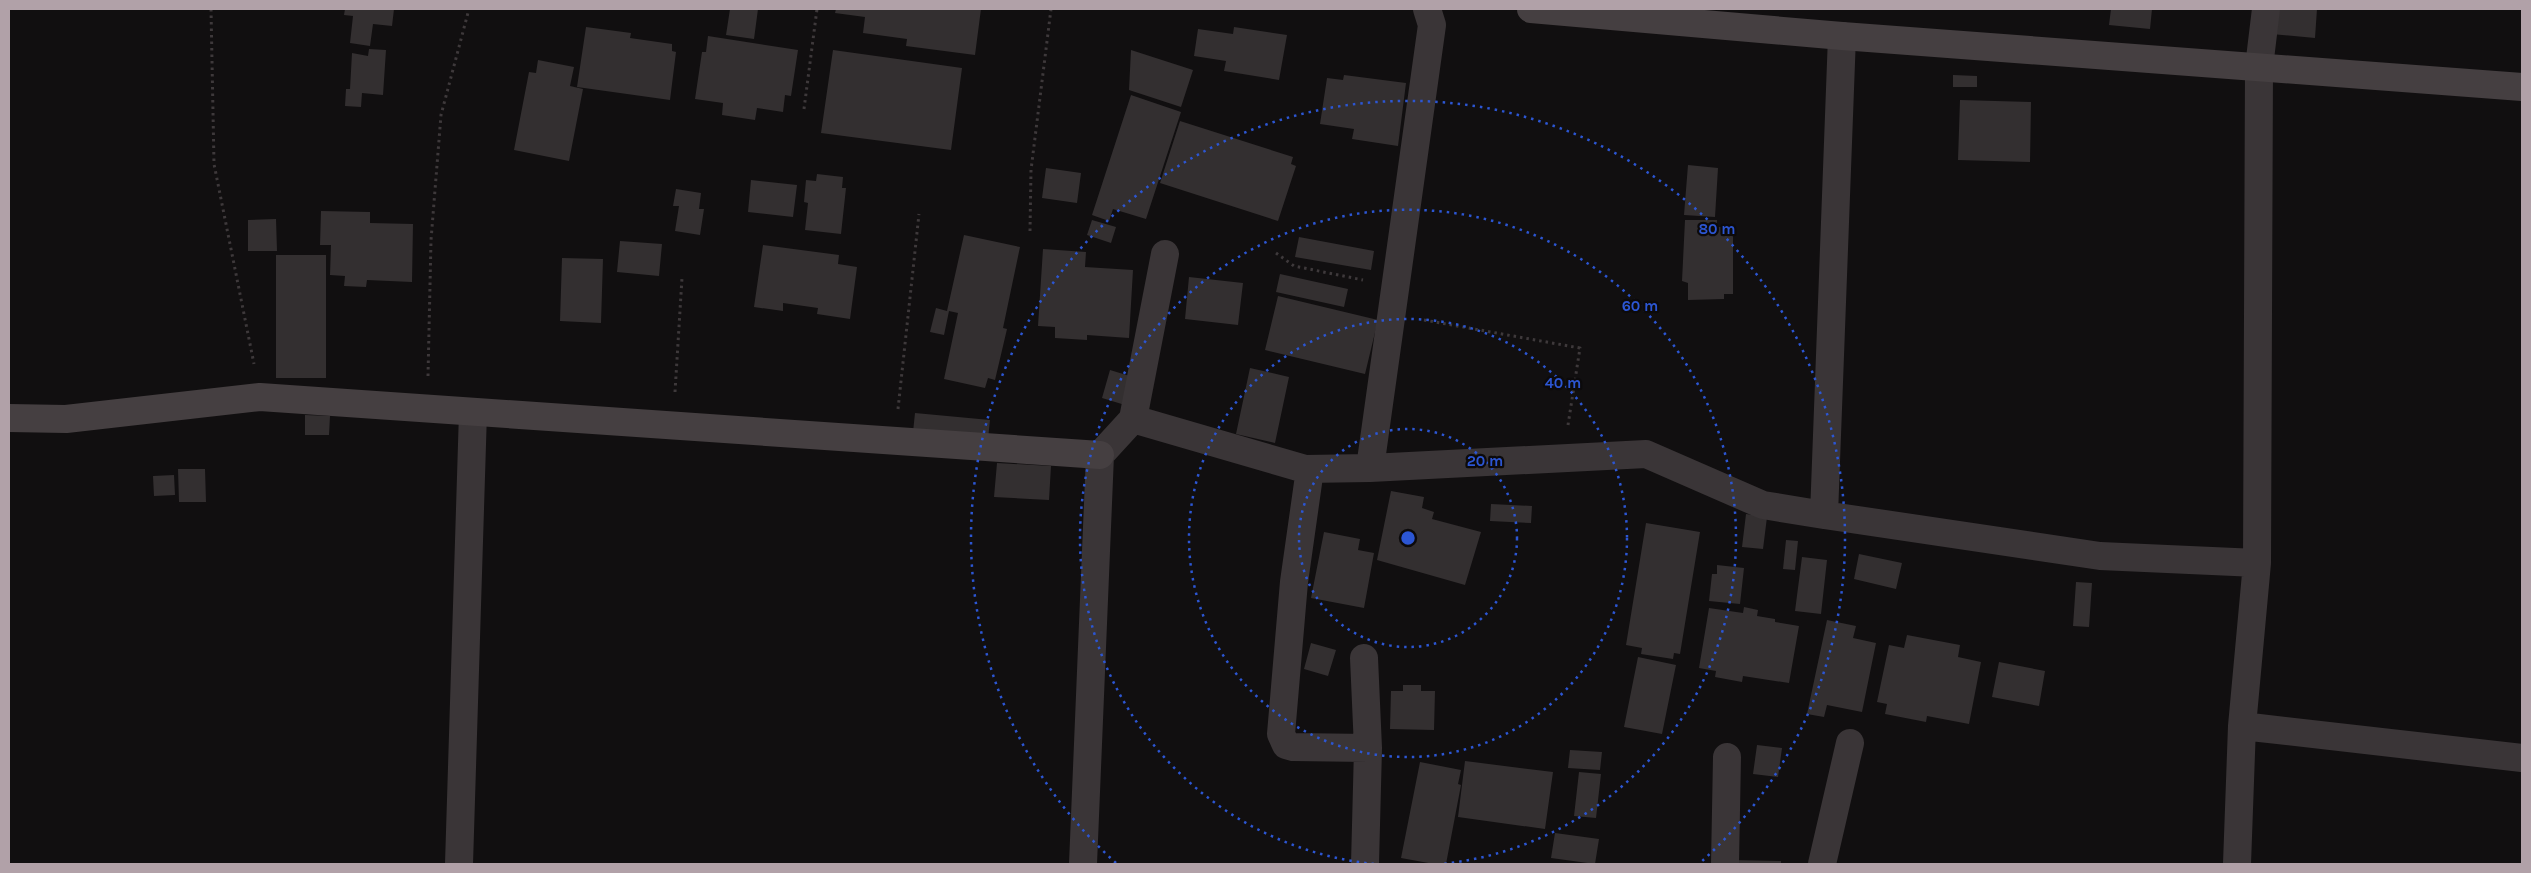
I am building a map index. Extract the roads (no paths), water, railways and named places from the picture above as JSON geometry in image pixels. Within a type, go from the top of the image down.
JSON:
[{"type":"street","points":[[1370,468],[1432,25],[1427,9]]},
{"type":"street","points":[[1531,9],[1842,36],[2522,87]]},
{"type":"street","points":[[2238,864],[2242,726],[2257,563],[2259,67],[2266,9]]},
{"type":"street","points":[[1824,515],[1842,36]]},
{"type":"street","points":[[1083,864],[1100,455],[1133,419],[1165,254]]},
{"type":"street","points":[[9,418],[66,419],[260,397],[1100,455]]},
{"type":"street","points":[[459,864],[474,412]]},
{"type":"street","points":[[1133,419],[1310,469],[1370,468],[1646,454],[1763,505],[2100,556],[2257,563]]},
{"type":"street","points":[[1310,469],[1294,582],[1281,734],[1286,745],[1293,747],[1368,748]]},
{"type":"street","points":[[1364,658],[1368,748],[1365,864]]},
{"type":"street","points":[[2242,726],[2522,758]]},
{"type":"street","points":[[1822,864],[1850,743]]},
{"type":"street","points":[[1725,864],[1727,757]]}]
